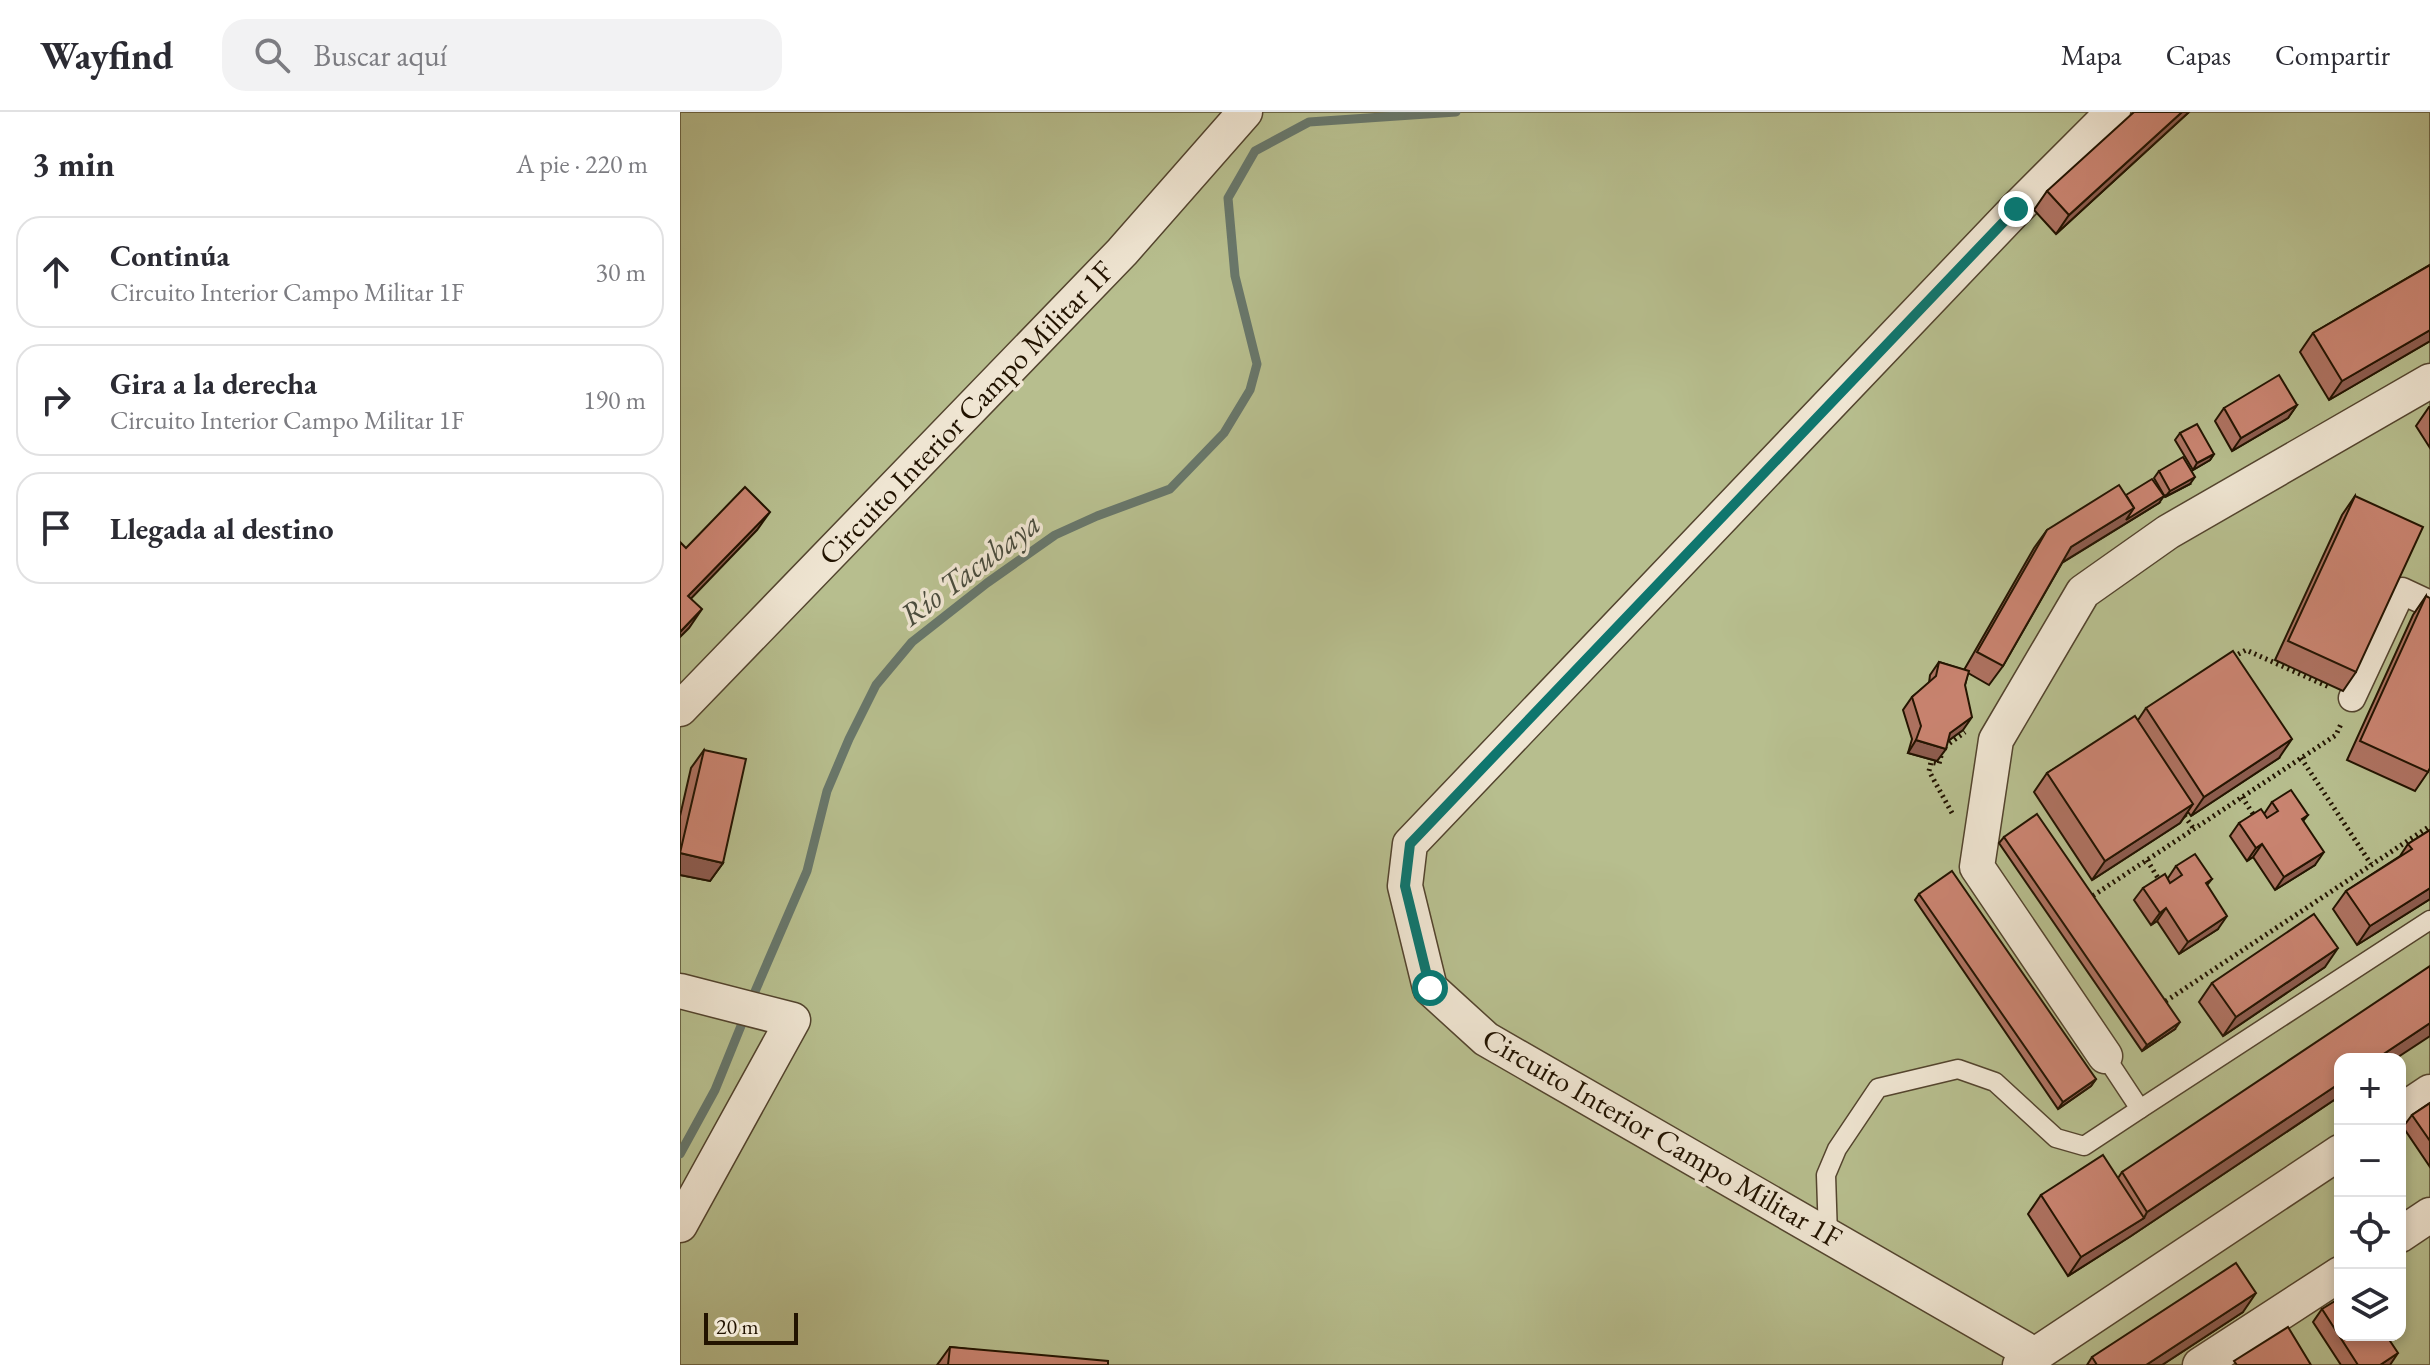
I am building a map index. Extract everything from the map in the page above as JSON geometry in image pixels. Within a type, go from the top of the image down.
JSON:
[{"type":"street","name":"Circuito Interior Campo Militar 1F","points":[[680,709],[1122,252],[1245,112]]},
{"type":"street","name":"Circuito Interior Campo Militar 1F","points":[[2113,112],[2016,209],[1410,844],[1405,886],[1430,988],[1486,1039],[1828,1236],[2027,1360],[2334,1156]]},
{"type":"street","points":[[2105,1056],[1977,867],[1996,740],[2083,592],[2168,532],[2430,381]]},
{"type":"street","points":[[2352,698],[2402,591],[2430,604]]},
{"type":"street","points":[[680,1225],[793,1020],[695,994]]},
{"type":"street","points":[[2406,1108],[2430,1092]]},
{"type":"street","points":[[2406,1231],[2430,1215]]},
{"type":"street","points":[[2200,1365],[2334,1278]]},
{"type":"lane","points":[[1828,1236],[1826,1175],[1837,1149],[1878,1088],[1958,1069],[1995,1082],[2056,1138],[2084,1146],[2430,920]]},
{"type":"lane","points":[[2105,1056],[2140,1109]]},
{"type":"path","points":[[2100,910],[2091,897],[2336,735],[2352,698],[2246,650],[2225,661]]},
{"type":"path","points":[[1962,817],[1954,816],[1929,771],[1931,762],[1939,764],[1943,748],[1967,730],[1965,720]]},
{"type":"path","points":[[2301,758],[2371,865]]},
{"type":"path","points":[[2242,797],[2259,824]]},
{"type":"path","points":[[2176,804],[2194,829]]},
{"type":"path","points":[[2154,989],[2163,1003],[2430,826]]},
{"type":"path","points":[[2147,860],[2164,886]]},
{"type":"green space","points":[[680,112],[2430,112],[2430,1365],[680,1365]]},
{"type":"building","points":[[2134,112],[2182,112],[2069,215],[2047,191]]},
{"type":"building","points":[[2430,265],[2430,330],[2342,381],[2313,333]]},
{"type":"building","points":[[2279,375],[2297,405],[2241,438],[2224,408]]},
{"type":"building","points":[[2197,424],[2214,454],[2197,463],[2180,433]]},
{"type":"building","points":[[2183,457],[2195,477],[2170,491],[2159,471]]},
{"type":"building","points":[[2152,479],[2164,496],[2126,520],[2134,508],[2126,495]]},
{"type":"building","points":[[2119,485],[2134,508],[2071,547],[2003,666],[1977,652],[2047,530]]},
{"type":"building","points":[[745,487],[770,512],[688,596],[702,609],[680,632],[680,542],[686,548]]},
{"type":"building","points":[[2355,496],[2423,527],[2356,672],[2288,641]]},
{"type":"building","points":[[2426,596],[2430,598],[2428,772],[2360,741]]},
{"type":"building","points":[[2233,651],[2292,739],[2204,797],[2146,708]]},
{"type":"building","points":[[1939,662],[1969,671],[1965,685],[1972,717],[1950,733],[1946,749],[1916,740],[1921,726],[1912,697],[1936,676]]},
{"type":"building","points":[[2135,716],[2193,804],[2105,861],[2047,773]]},
{"type":"building","points":[[704,750],[746,759],[723,863],[680,853]]},
{"type":"building","points":[[2291,790],[2308,815],[2302,819],[2324,852],[2284,877],[2262,844],[2256,848],[2239,823],[2261,809],[2267,818],[2278,811],[2272,802]]},
{"type":"building","points":[[2037,814],[2180,1022],[2147,1045],[2004,837]]},
{"type":"building","points":[[2430,830],[2430,888],[2370,926],[2346,891],[2412,849],[2408,844]]},
{"type":"building","points":[[2195,854],[2212,879],[2206,883],[2227,916],[2188,942],[2166,908],[2160,913],[2143,888],[2165,874],[2170,883],[2182,875],[2176,866]]},
{"type":"building","points":[[1952,871],[2096,1079],[2063,1102],[1919,894]]},
{"type":"building","points":[[2314,914],[2338,948],[2236,1017],[2212,983]]},
{"type":"building","points":[[2430,966],[2430,1023],[2385,1053],[2334,1053],[2334,1087],[2147,1212],[2122,1172]]},
{"type":"building","points":[[2430,1103],[2430,1141],[2412,1115]]},
{"type":"building","points":[[2103,1155],[2144,1218],[2081,1257],[2041,1195]]},
{"type":"building","points":[[2236,1263],[2256,1293],[2146,1365],[2097,1365],[2092,1357]]},
{"type":"building","points":[[2334,1302],[2334,1328],[2322,1309]]},
{"type":"building","points":[[2288,1327],[2311,1365],[2237,1365],[2234,1361]]},
{"type":"building","points":[[2343,1341],[2390,1341],[2398,1353],[2380,1365],[2358,1365]]},
{"type":"building","points":[[950,1347],[1108,1361],[1108,1365],[948,1365]]},
{"type":"waterway","name":"Río Tacubaya","points":[[750,1003],[807,871],[827,791],[876,685],[912,642],[1055,535],[1170,489],[1224,433],[1250,390],[1257,364],[1235,276],[1228,198],[1255,151],[1309,122],[1456,112]]},
{"type":"waterway","name":"Río Tacubaya","points":[[680,1154],[715,1090],[745,1016]]},
{"type":"route","points":[[1430,988],[1405,886],[1410,844],[2016,209]]}]
